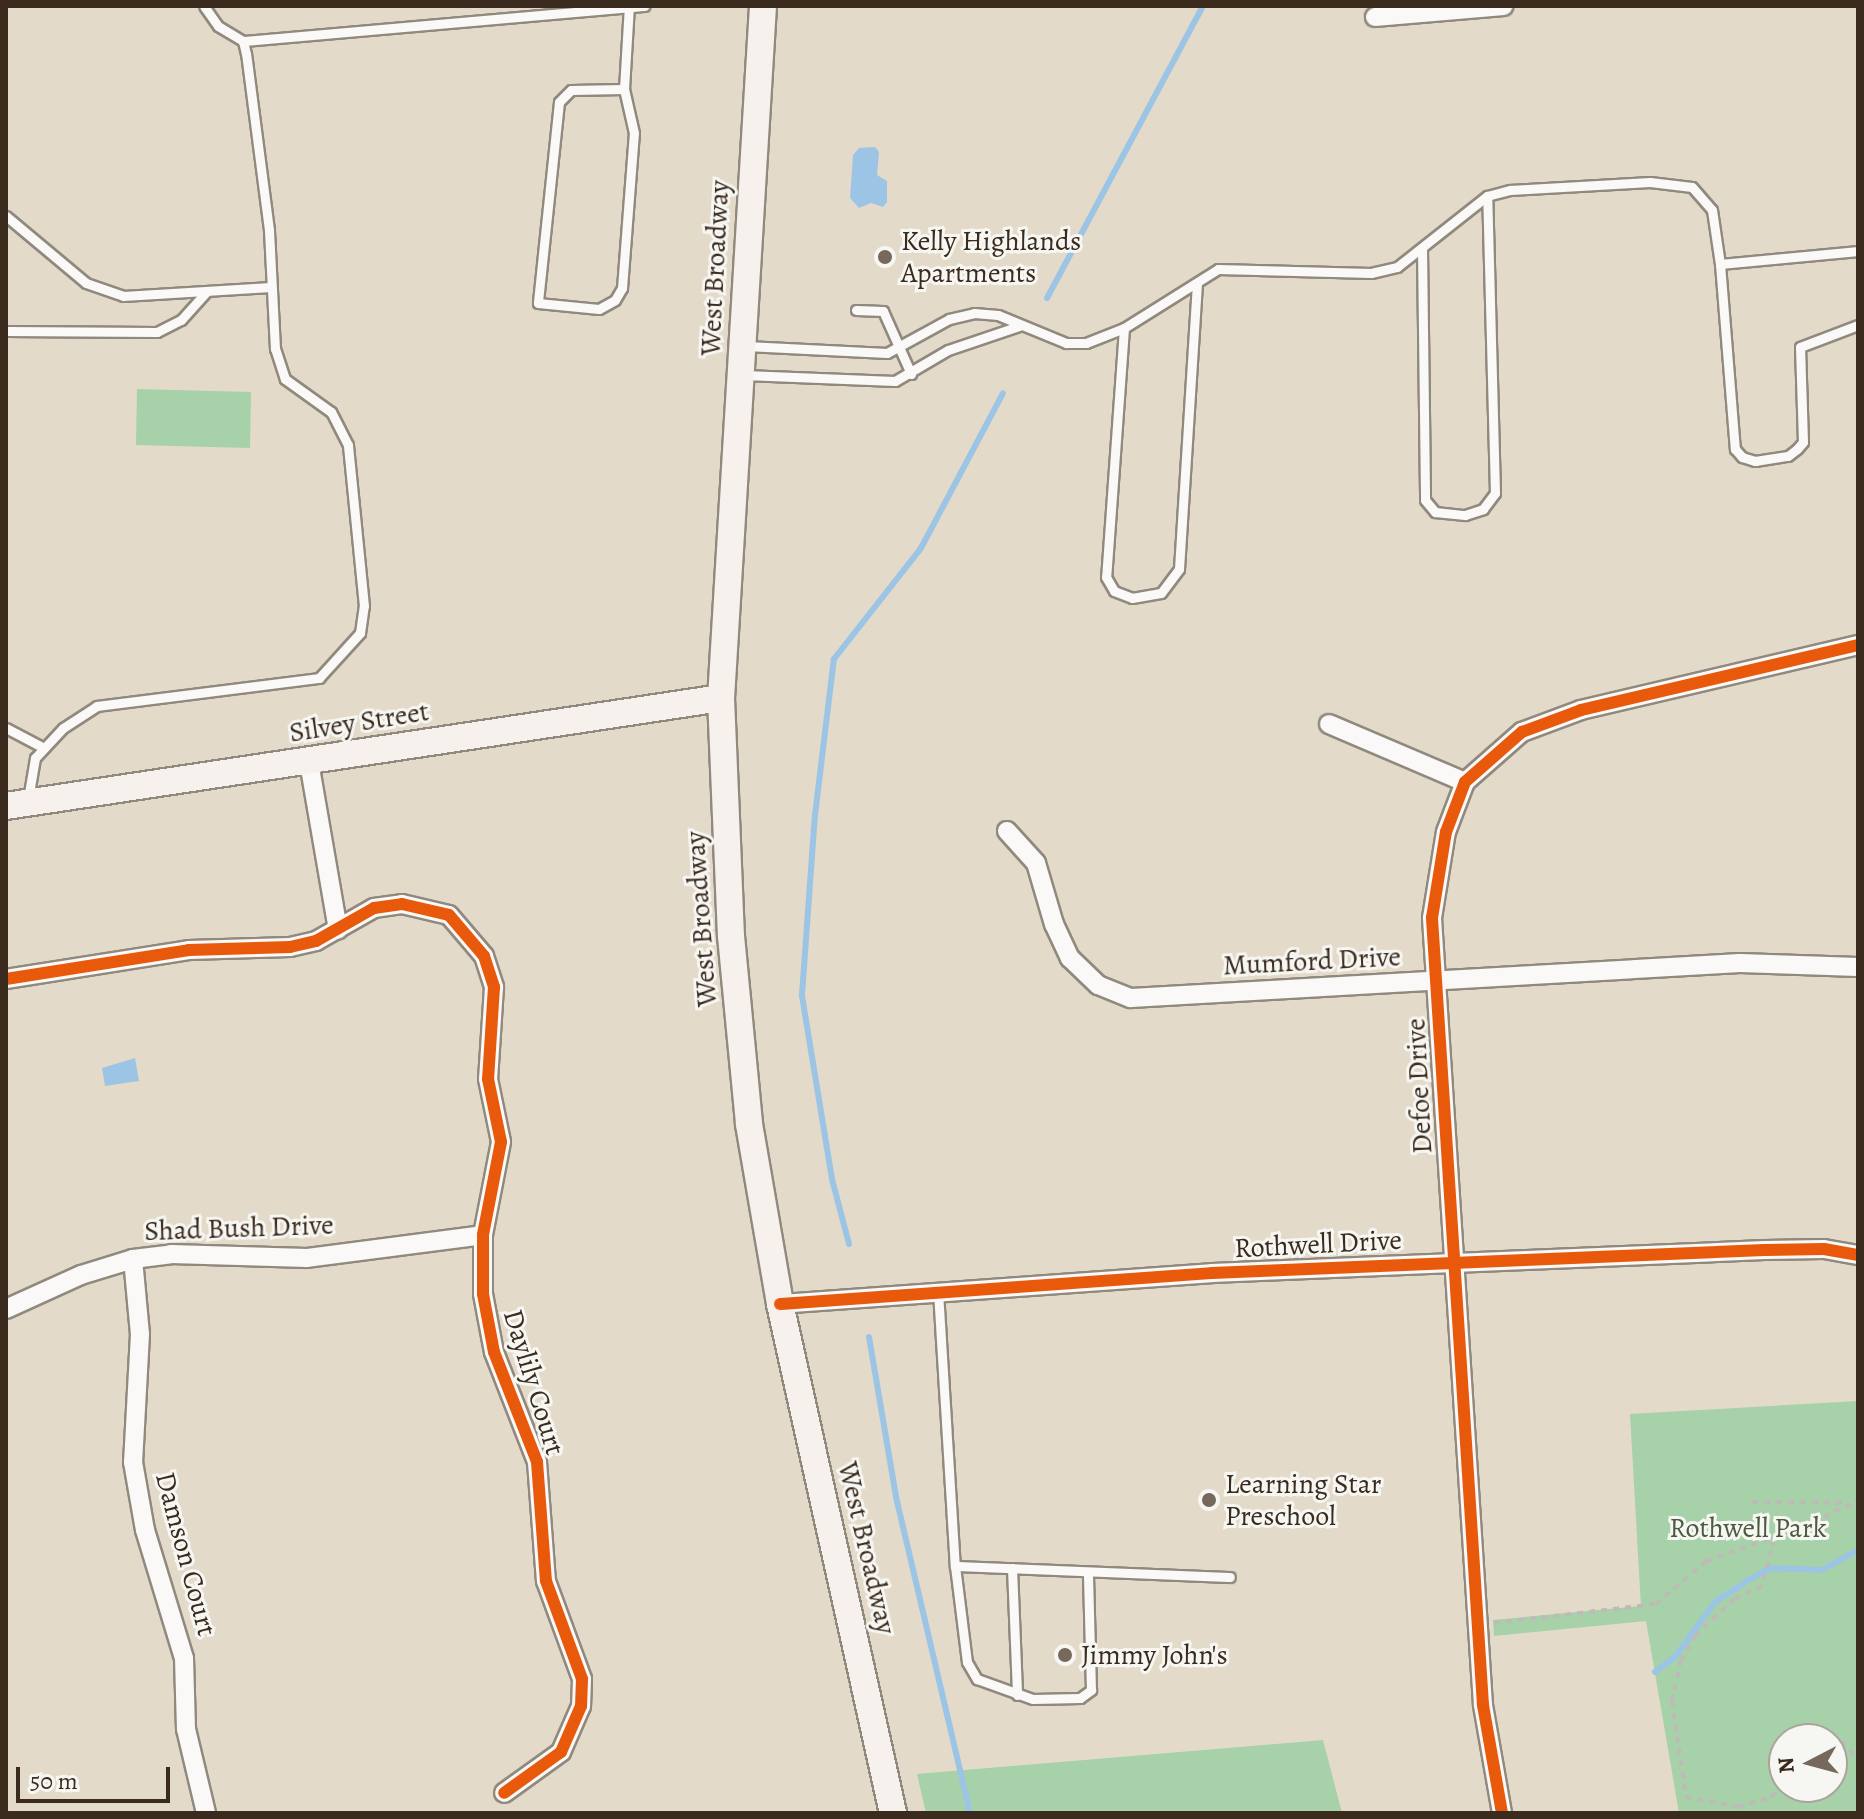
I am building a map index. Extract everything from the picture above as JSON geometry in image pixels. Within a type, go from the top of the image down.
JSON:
[{"type":"main road","name":"West Broadway","points":[[763,6],[721,698],[731,936],[748,1108],[780,1304],[893,1813]]},
{"type":"main road","name":"Silvey Street","points":[[16,806],[721,698]]},
{"type":"street","points":[[1375,17],[1504,6]]},
{"type":"street","points":[[1329,724],[1465,782],[1522,732],[1581,710],[1858,645]]},
{"type":"street","points":[[6,979],[189,950],[290,947],[338,930],[309,762]]},
{"type":"street","name":"Defoe Drive","points":[[1465,782],[1437,868],[1432,918],[1483,1705],[1502,1813]]},
{"type":"street","name":"Mumford Drive","points":[[1007,831],[1036,863],[1054,924],[1070,958],[1098,985],[1131,998],[1740,963],[1858,967]]},
{"type":"street","name":"Daylily Court","points":[[338,930],[374,908],[402,904],[449,915],[484,956],[494,987],[488,1079],[501,1142],[483,1235],[483,1294],[494,1352],[537,1462],[546,1581],[582,1679],[574,1731],[561,1752],[504,1793]]},
{"type":"street","name":"Shad Bush Drive","points":[[6,1309],[81,1275],[133,1259],[171,1254],[307,1258],[483,1235]]},
{"type":"street","name":"Rothwell Drive","points":[[780,1304],[938,1291],[1453,1262],[1765,1250],[1824,1249],[1858,1255]]},
{"type":"street","name":"Damson Court","points":[[133,1259],[140,1334],[133,1462],[145,1530],[184,1658],[186,1729],[206,1813]]},
{"type":"lane","points":[[204,6],[218,26],[243,41],[644,6]]},
{"type":"lane","points":[[624,89],[571,90],[559,102],[538,303],[599,309],[615,300],[622,288],[634,133],[624,89],[629,7]]},
{"type":"lane","points":[[16,806],[35,758],[97,706],[319,678],[360,633],[364,606],[348,445],[331,412],[285,379],[275,349],[271,287],[243,41]]},
{"type":"lane","points":[[742,346],[864,354],[900,348],[949,319],[974,313],[998,315],[1066,343],[1086,343],[1124,328],[1156,305],[1197,285],[1218,269],[1371,273],[1397,267],[1487,196],[1510,190],[1650,182],[1692,187],[1712,210],[1720,264],[1735,449],[1742,457],[1777,458],[1797,449],[1803,442],[1800,347],[1858,325]]},
{"type":"lane","points":[[1422,248],[1425,500],[1435,512],[1465,515],[1483,509],[1495,493],[1487,196]]},
{"type":"lane","points":[[6,216],[86,283],[123,296],[271,287]]},
{"type":"lane","points":[[1720,264],[1858,251]]},
{"type":"lane","points":[[1124,328],[1106,577],[1114,591],[1132,598],[1161,593],[1179,569],[1197,285]]},
{"type":"lane","points":[[6,331],[157,332],[181,320],[207,291]]},
{"type":"lane","points":[[856,310],[883,311],[911,374]]},
{"type":"lane","points":[[741,375],[871,383],[911,374],[948,350],[1019,326]]},
{"type":"lane","points":[[6,728],[44,748]]},
{"type":"lane","points":[[938,1291],[955,1566],[967,1662],[977,1679],[1017,1695],[1080,1698],[1091,1690],[1088,1572]]},
{"type":"lane","points":[[955,1566],[1230,1577]]},
{"type":"lane","points":[[1012,1568],[1017,1695]]},
{"type":"path","points":[[1477,1624],[1656,1604],[1706,1561],[1774,1539],[1858,1500]]},
{"type":"path","points":[[1752,1502],[1851,1503]]},
{"type":"path","points":[[1768,1798],[1738,1807],[1695,1802],[1686,1797],[1673,1715],[1674,1681],[1696,1635],[1734,1599],[1762,1586],[1774,1539]]},
{"type":"green space","points":[[137,389],[251,392],[250,448],[136,445]]},
{"type":"green space","name":"Rothwell Park","points":[[1858,1401],[1858,1813],[1679,1813],[1646,1621],[1494,1636],[1493,1620],[1641,1606],[1630,1414]]},
{"type":"green space","points":[[1323,1740],[1342,1813],[926,1813],[917,1774]]},
{"type":"water","points":[[875,147],[879,152],[877,175],[887,181],[887,202],[883,207],[871,203],[859,208],[850,198],[853,155],[859,148]]},
{"type":"water","points":[[135,1058],[139,1081],[105,1086],[102,1068]]},
{"type":"waterway","points":[[1047,298],[1203,6]]},
{"type":"waterway","points":[[849,1244],[832,1179],[802,995],[815,815],[834,659],[921,548],[1003,393]]},
{"type":"waterway","points":[[869,1337],[896,1497],[970,1813]]},
{"type":"waterway","points":[[1655,1672],[1675,1657],[1715,1602],[1750,1579],[1770,1568],[1822,1570],[1858,1550]]},
{"type":"cycle path","points":[[1502,1813],[1483,1705],[1432,918],[1446,832],[1465,782],[1522,732],[1581,710],[1858,645]]},
{"type":"cycle path","points":[[6,979],[189,950],[290,947],[316,941],[374,908],[402,904],[449,915],[484,956],[494,987],[488,1079],[501,1142],[483,1235],[483,1294],[494,1352],[537,1462],[546,1581],[582,1679],[581,1706],[561,1752],[504,1793]]},
{"type":"cycle path","points":[[780,1304],[1212,1273],[1765,1250],[1824,1249],[1858,1255]]},
{"type":"place","name":"Kelly Highlands Apartments","points":[[885,257]]},
{"type":"place","name":"Learning Star Preschool","points":[[1209,1500]]},
{"type":"place","name":"Jimmy John's","points":[[1065,1655]]}]
